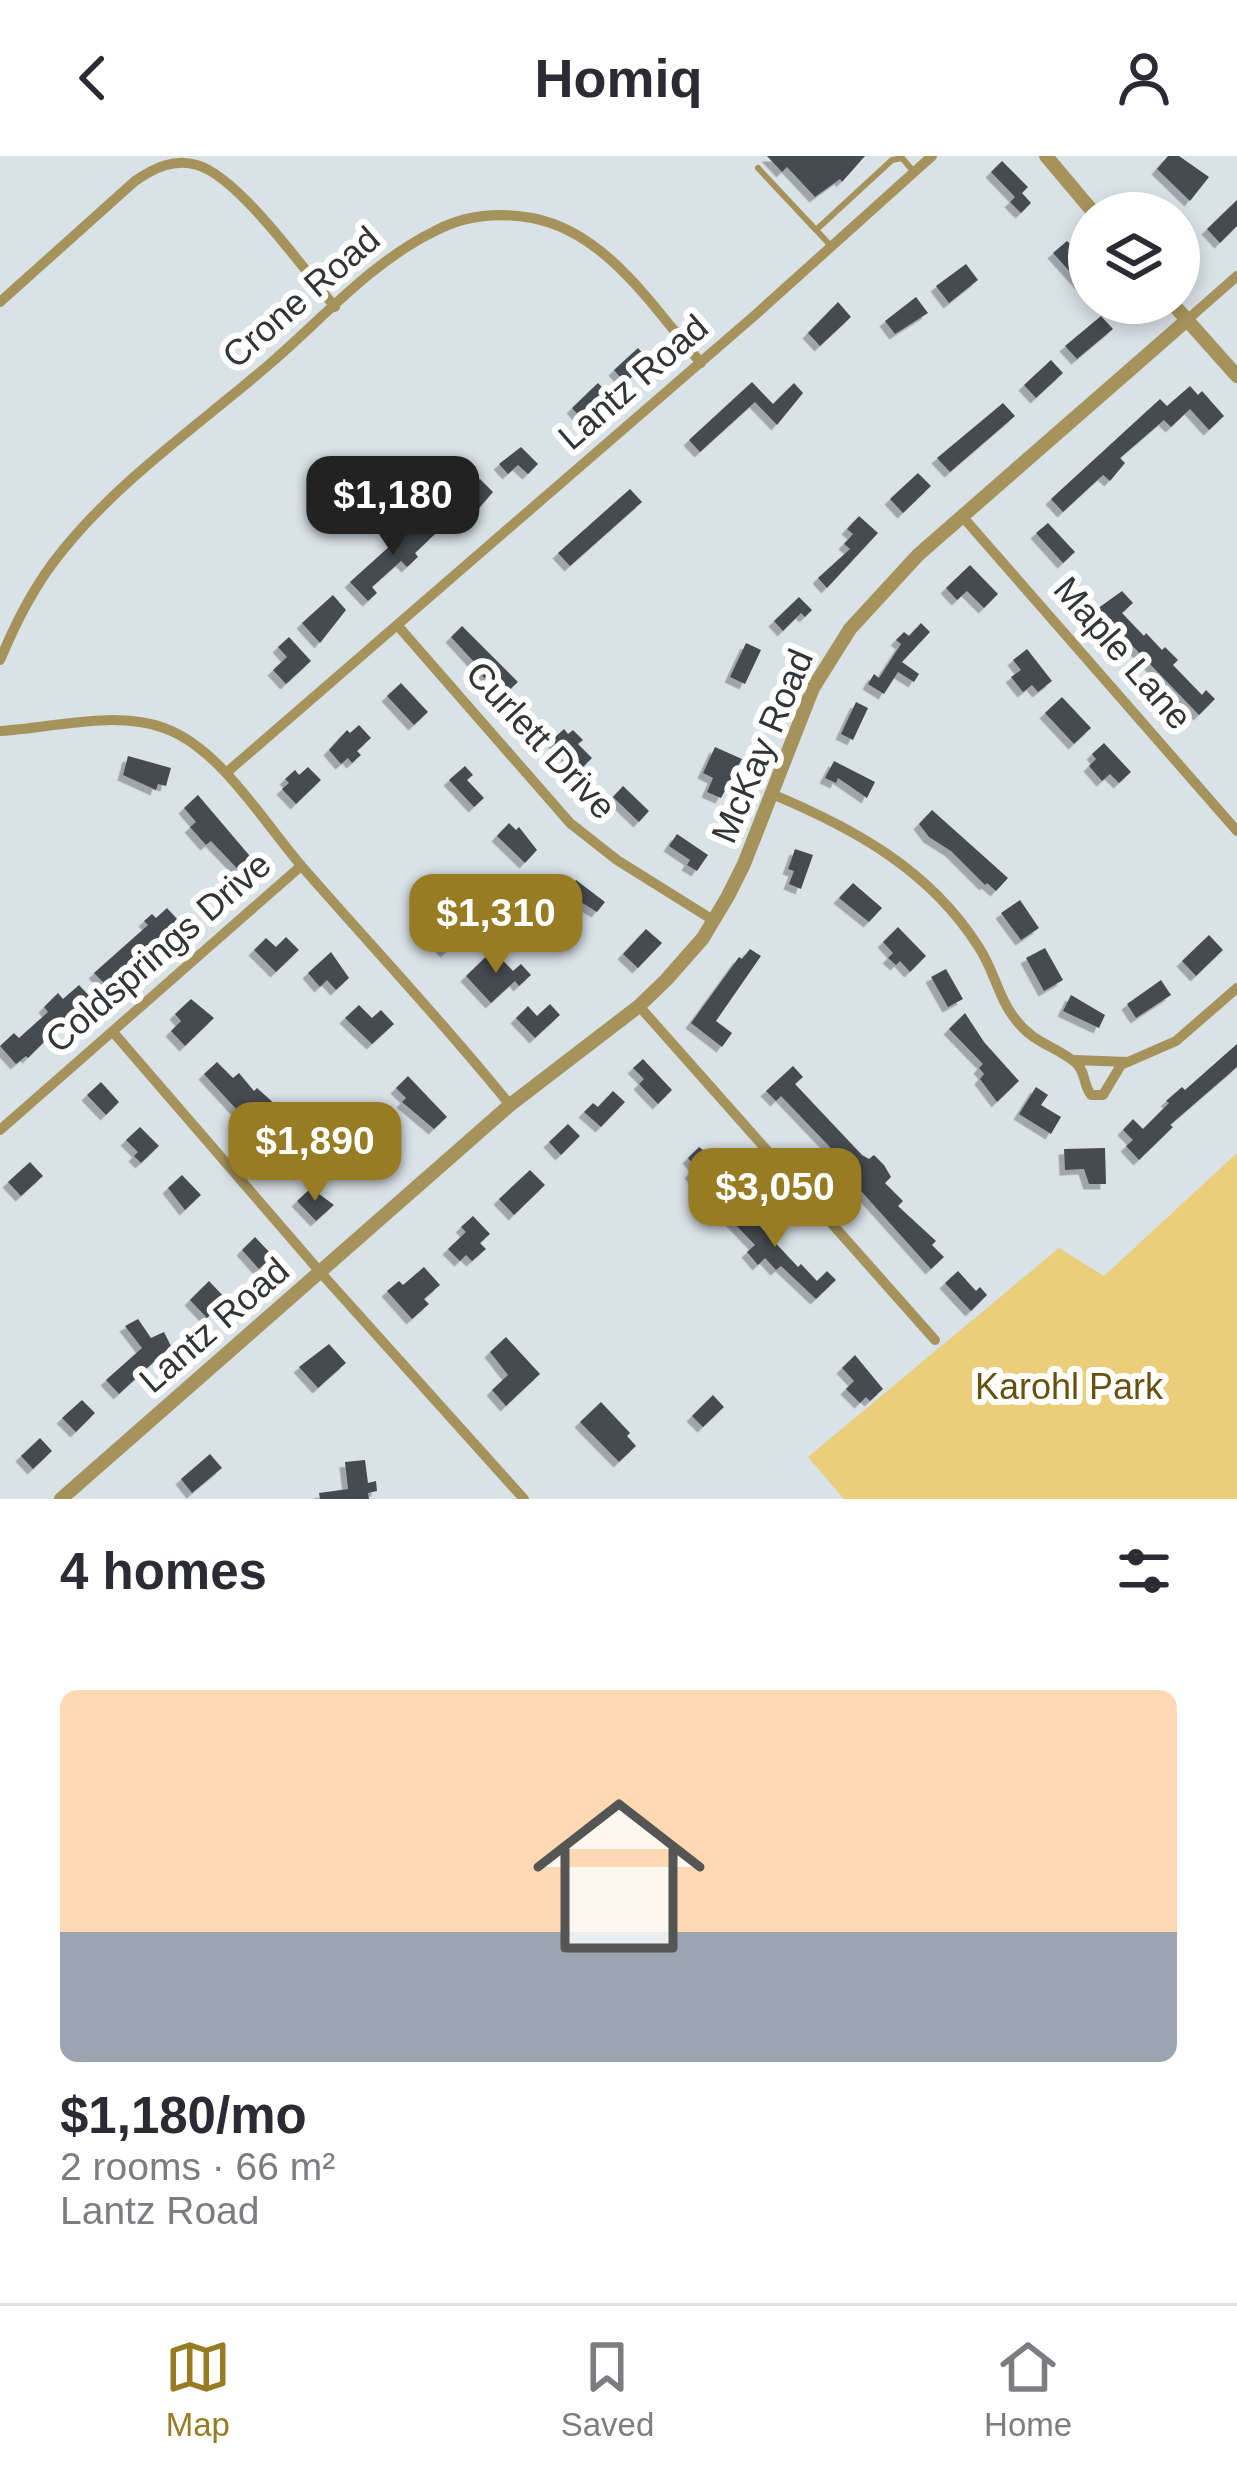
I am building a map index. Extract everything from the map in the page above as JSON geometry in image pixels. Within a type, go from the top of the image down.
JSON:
[{"type":"street","name":"Lantz Road","points":[[226,773],[701,363],[932,156]]},
{"type":"street","points":[[1046,156],[1076,192]]},
{"type":"street","points":[[0,302],[135,182],[153,170],[180,162],[212,171],[240,195],[335,307]]},
{"type":"street","name":"Crone Road","points":[[0,660],[23,606],[81,529],[388,260],[448,224],[479,216],[529,218],[573,233],[609,259],[701,363]]},
{"type":"street","points":[[1200,309],[1237,276]]},
{"type":"street","name":"McKay Road","points":[[510,1105],[640,1006],[684,961],[744,863],[813,688],[850,629],[880,593],[1182,324]]},
{"type":"street","points":[[1191,324],[1237,376]]},
{"type":"street","name":"Maple Lane","points":[[962,516],[1237,831]]},
{"type":"street","name":"Curlett Drive","points":[[398,626],[570,824],[617,860],[713,920]]},
{"type":"street","points":[[0,731],[135,721],[189,739],[226,773],[510,1105]]},
{"type":"street","points":[[772,794],[863,835],[914,873],[972,936],[1021,1028],[1071,1060],[1082,1070],[1087,1091],[1096,1096],[1108,1092],[1116,1072],[1129,1061],[1176,1041],[1237,988]]},
{"type":"street","name":"Coldsprings Drive","points":[[0,1130],[301,866]]},
{"type":"street","points":[[640,1006],[935,1340]]},
{"type":"street","points":[[112,1032],[524,1499]]},
{"type":"street","points":[[1071,1060],[1129,1061]]},
{"type":"street","name":"Lantz Road","points":[[61,1499],[510,1105]]},
{"type":"lane","points":[[816,230],[897,156],[914,172]]},
{"type":"lane","points":[[758,168],[832,247]]},
{"type":"green space","name":"Karohl Park","points":[[1237,1153],[1237,1499],[844,1499],[808,1457],[1059,1248],[1104,1276]]},
{"type":"building","points":[[767,156],[865,156],[842,182],[815,197],[787,167],[782,172]]},
{"type":"building","points":[[1168,156],[1179,156],[1209,177],[1197,192],[1181,192],[1157,169]]},
{"type":"building","points":[[1002,161],[1028,187],[1022,193],[1031,203],[1021,213],[1010,202],[1015,197],[991,172]]},
{"type":"building","points":[[1237,200],[1237,226],[1220,243],[1207,229]]},
{"type":"building","points":[[1068,242],[1068,270],[1053,253]]},
{"type":"building","points":[[966,264],[978,280],[949,303],[936,286]]},
{"type":"building","points":[[916,297],[928,313],[895,334],[885,321]]},
{"type":"building","points":[[838,302],[851,317],[820,346],[808,333]]},
{"type":"building","points":[[1091,324],[1108,324],[1113,329],[1077,359],[1065,346]]},
{"type":"building","points":[[638,348],[649,361],[625,383],[614,370]]},
{"type":"building","points":[[1051,360],[1063,373],[1036,398],[1024,385]]},
{"type":"building","points":[[752,382],[773,404],[794,383],[803,393],[777,425],[755,402],[700,452],[689,440]]},
{"type":"building","points":[[598,383],[612,398],[581,418],[572,408]]},
{"type":"building","points":[[1190,386],[1198,395],[1202,391],[1224,416],[1209,430],[1190,409],[1171,427],[1164,420],[1120,458],[1125,463],[1110,481],[1103,475],[1063,512],[1051,499],[1160,399],[1167,406]]},
{"type":"building","points":[[1003,403],[1015,416],[950,472],[937,458]]},
{"type":"building","points":[[521,447],[538,464],[528,474],[518,465],[508,474],[499,464]]},
{"type":"building","points":[[918,473],[931,486],[903,513],[890,499]]},
{"type":"building","points":[[480,479],[493,492],[475,513],[472,510],[462,519],[450,507]]},
{"type":"building","points":[[630,489],[642,502],[570,566],[558,553]]},
{"type":"building","points":[[859,516],[878,533],[827,588],[818,578],[850,549],[844,544],[853,534],[847,529]]},
{"type":"building","points":[[421,518],[435,534],[407,567],[401,561],[372,587],[377,593],[368,601],[350,582]]},
{"type":"building","points":[[1048,523],[1075,552],[1063,563],[1036,533]]},
{"type":"building","points":[[970,565],[998,594],[984,608],[967,591],[957,600],[946,588]]},
{"type":"building","points":[[1122,591],[1133,603],[1122,613],[1178,660],[1173,665],[1202,695],[1206,690],[1215,699],[1199,715],[1097,609]]},
{"type":"building","points":[[333,595],[346,610],[320,643],[302,623]]},
{"type":"building","points":[[799,597],[812,610],[805,617],[801,613],[783,631],[774,621]]},
{"type":"building","points":[[921,623],[930,632],[902,662],[919,674],[914,682],[898,672],[884,694],[868,684],[874,674],[879,678],[901,644],[896,640],[904,632],[909,636]]},
{"type":"building","points":[[462,626],[518,682],[505,694],[482,676],[485,674],[451,637]]},
{"type":"building","points":[[289,637],[311,661],[286,684],[273,670],[287,657],[278,647]]},
{"type":"building","points":[[746,643],[761,650],[745,684],[730,677]]},
{"type":"building","points":[[1027,649],[1052,681],[1038,692],[1032,685],[1023,692],[1011,677],[1021,670],[1013,660]]},
{"type":"building","points":[[401,683],[428,712],[414,725],[387,696]]},
{"type":"building","points":[[1062,697],[1091,728],[1074,744],[1045,713]]},
{"type":"building","points":[[856,702],[868,708],[853,740],[841,734]]},
{"type":"building","points":[[359,725],[371,738],[352,763],[348,758],[341,764],[329,750],[347,730],[350,733]]},
{"type":"building","points":[[564,729],[568,734],[573,730],[583,740],[578,744],[592,758],[580,770],[552,740]]},
{"type":"building","points":[[1104,743],[1131,772],[1119,783],[1110,774],[1102,781],[1089,766],[1096,759],[1092,754]]},
{"type":"building","points":[[715,747],[742,759],[721,798],[707,792],[713,778],[703,773]]},
{"type":"building","points":[[128,756],[171,768],[166,786],[158,784],[156,790],[123,775]]},
{"type":"building","points":[[834,761],[875,782],[867,798],[838,778],[836,783],[825,778]]},
{"type":"building","points":[[465,766],[473,775],[467,780],[484,798],[474,807],[449,780]]},
{"type":"building","points":[[308,767],[321,780],[296,804],[282,789],[289,783],[285,779]]},
{"type":"building","points":[[623,786],[649,811],[639,822],[613,797]]},
{"type":"building","points":[[198,795],[260,868],[248,880],[211,841],[206,845],[190,827],[196,822],[184,808]]},
{"type":"building","points":[[932,810],[1008,878],[996,891],[929,837],[919,824]]},
{"type":"building","points":[[509,823],[516,830],[519,827],[537,850],[525,863],[497,836]]},
{"type":"building","points":[[677,834],[708,855],[697,871],[669,846]]},
{"type":"building","points":[[795,849],[813,855],[801,889],[789,884]]},
{"type":"building","points":[[576,880],[605,902],[597,912],[566,893]]},
{"type":"building","points":[[853,883],[882,908],[869,922],[839,898]]},
{"type":"building","points":[[1020,900],[1039,928],[1021,940],[1001,913]]},
{"type":"building","points":[[167,908],[178,920],[119,979],[116,976],[106,985],[94,973],[148,925],[144,921]]},
{"type":"building","points":[[437,913],[466,933],[446,952],[422,926]]},
{"type":"building","points":[[898,927],[926,956],[910,972],[900,961],[896,965],[888,958],[893,953],[883,942]]},
{"type":"building","points":[[646,929],[662,943],[638,968],[623,954]]},
{"type":"building","points":[[1209,935],[1223,950],[1196,976],[1182,961]]},
{"type":"building","points":[[286,937],[299,950],[276,972],[254,950],[266,938],[276,947]]},
{"type":"building","points":[[1045,948],[1063,980],[1044,991],[1026,958]]},
{"type":"building","points":[[750,949],[761,956],[716,1021],[732,1033],[722,1047],[691,1023],[739,957]]},
{"type":"building","points":[[493,950],[513,971],[521,964],[531,975],[519,986],[515,981],[491,1003],[466,976]]},
{"type":"building","points":[[331,952],[349,978],[336,990],[327,980],[320,987],[308,973]]},
{"type":"building","points":[[946,969],[963,999],[948,1007],[931,977]]},
{"type":"building","points":[[1161,980],[1171,995],[1136,1018],[1127,1004]]},
{"type":"building","points":[[79,985],[91,998],[80,1008],[83,1010],[16,1064],[0,1046],[14,1033],[19,1038],[48,1012],[44,1007],[58,993],[63,999]]},
{"type":"building","points":[[1071,995],[1105,1015],[1099,1028],[1063,1011]]},
{"type":"building","points":[[191,999],[214,1018],[185,1046],[171,1031],[181,1021],[175,1014]]},
{"type":"building","points":[[550,1004],[560,1015],[535,1038],[516,1018],[528,1006],[537,1016]]},
{"type":"building","points":[[359,1005],[372,1018],[381,1010],[394,1024],[372,1044],[345,1018]]},
{"type":"building","points":[[965,1013],[1019,1081],[997,1102],[980,1079],[983,1064],[949,1029]]},
{"type":"building","points":[[1237,1044],[1237,1067],[1170,1125],[1173,1127],[1139,1160],[1126,1146],[1133,1140],[1123,1130],[1133,1119],[1143,1129],[1169,1103],[1166,1101]]},
{"type":"building","points":[[643,1059],[672,1090],[658,1104],[639,1084],[644,1079],[633,1068]]},
{"type":"building","points":[[217,1062],[233,1078],[239,1073],[254,1091],[257,1088],[287,1115],[273,1129],[258,1113],[248,1122],[204,1074]]},
{"type":"building","points":[[793,1066],[803,1077],[795,1084],[862,1155],[869,1159],[874,1155],[884,1165],[891,1177],[885,1183],[903,1201],[898,1206],[936,1241],[932,1245],[944,1257],[931,1269],[844,1172],[849,1167],[781,1096],[776,1101],[766,1091]]},
{"type":"building","points":[[408,1076],[447,1117],[434,1129],[402,1102],[406,1098],[396,1088]]},
{"type":"building","points":[[101,1082],[119,1102],[106,1115],[87,1095]]},
{"type":"building","points":[[1036,1087],[1048,1095],[1041,1105],[1061,1117],[1051,1134],[1019,1114]]},
{"type":"building","points":[[613,1091],[625,1102],[601,1127],[584,1112],[593,1103],[598,1107]]},
{"type":"building","points":[[568,1124],[580,1136],[561,1155],[549,1142]]},
{"type":"building","points":[[140,1127],[159,1146],[141,1163],[126,1140]]},
{"type":"building","points":[[699,1147],[720,1162],[716,1166],[723,1172],[711,1183],[704,1177],[699,1182],[690,1173],[696,1167],[688,1158]]},
{"type":"building","points":[[1105,1148],[1106,1184],[1089,1184],[1084,1169],[1065,1170],[1064,1149]]},
{"type":"building","points":[[30,1162],[43,1176],[21,1196],[8,1182]]},
{"type":"building","points":[[530,1170],[545,1185],[514,1215],[499,1199]]},
{"type":"building","points":[[182,1175],[201,1195],[185,1210],[168,1188]]},
{"type":"building","points":[[311,1188],[334,1205],[316,1221],[297,1201]]},
{"type":"building","points":[[737,1197],[762,1216],[756,1222],[798,1267],[801,1264],[817,1281],[827,1271],[836,1280],[816,1299],[781,1266],[776,1270],[765,1258],[758,1265],[747,1252],[755,1245],[731,1220],[737,1214],[728,1205]]},
{"type":"building","points":[[473,1216],[490,1234],[480,1243],[486,1249],[472,1261],[466,1255],[460,1261],[448,1249],[466,1232],[461,1227]]},
{"type":"building","points":[[255,1237],[273,1256],[259,1269],[242,1250]]},
{"type":"building","points":[[424,1267],[440,1285],[412,1319],[387,1291],[399,1281],[403,1285]]},
{"type":"building","points":[[958,1271],[976,1291],[980,1287],[987,1295],[971,1311],[945,1283]]},
{"type":"building","points":[[209,1281],[226,1299],[207,1318],[190,1300]]},
{"type":"building","points":[[138,1319],[151,1338],[164,1332],[171,1346],[119,1394],[106,1380],[142,1348],[125,1326]]},
{"type":"building","points":[[506,1337],[540,1374],[506,1406],[492,1390],[508,1375],[490,1352]]},
{"type":"building","points":[[329,1344],[346,1363],[318,1388],[299,1367]]},
{"type":"building","points":[[855,1355],[883,1389],[870,1401],[866,1397],[860,1403],[846,1389],[854,1381],[842,1368]]},
{"type":"building","points":[[713,1395],[724,1407],[703,1427],[692,1416]]},
{"type":"building","points":[[82,1400],[95,1413],[76,1432],[62,1418]]},
{"type":"building","points":[[601,1402],[636,1446],[619,1462],[580,1422]]},
{"type":"building","points":[[40,1438],[52,1451],[33,1469],[21,1456]]},
{"type":"building","points":[[210,1454],[222,1468],[192,1493],[181,1479]]},
{"type":"building","points":[[365,1460],[368,1483],[376,1481],[377,1491],[368,1493],[369,1499],[320,1499],[319,1493],[348,1489],[345,1462]]}]
